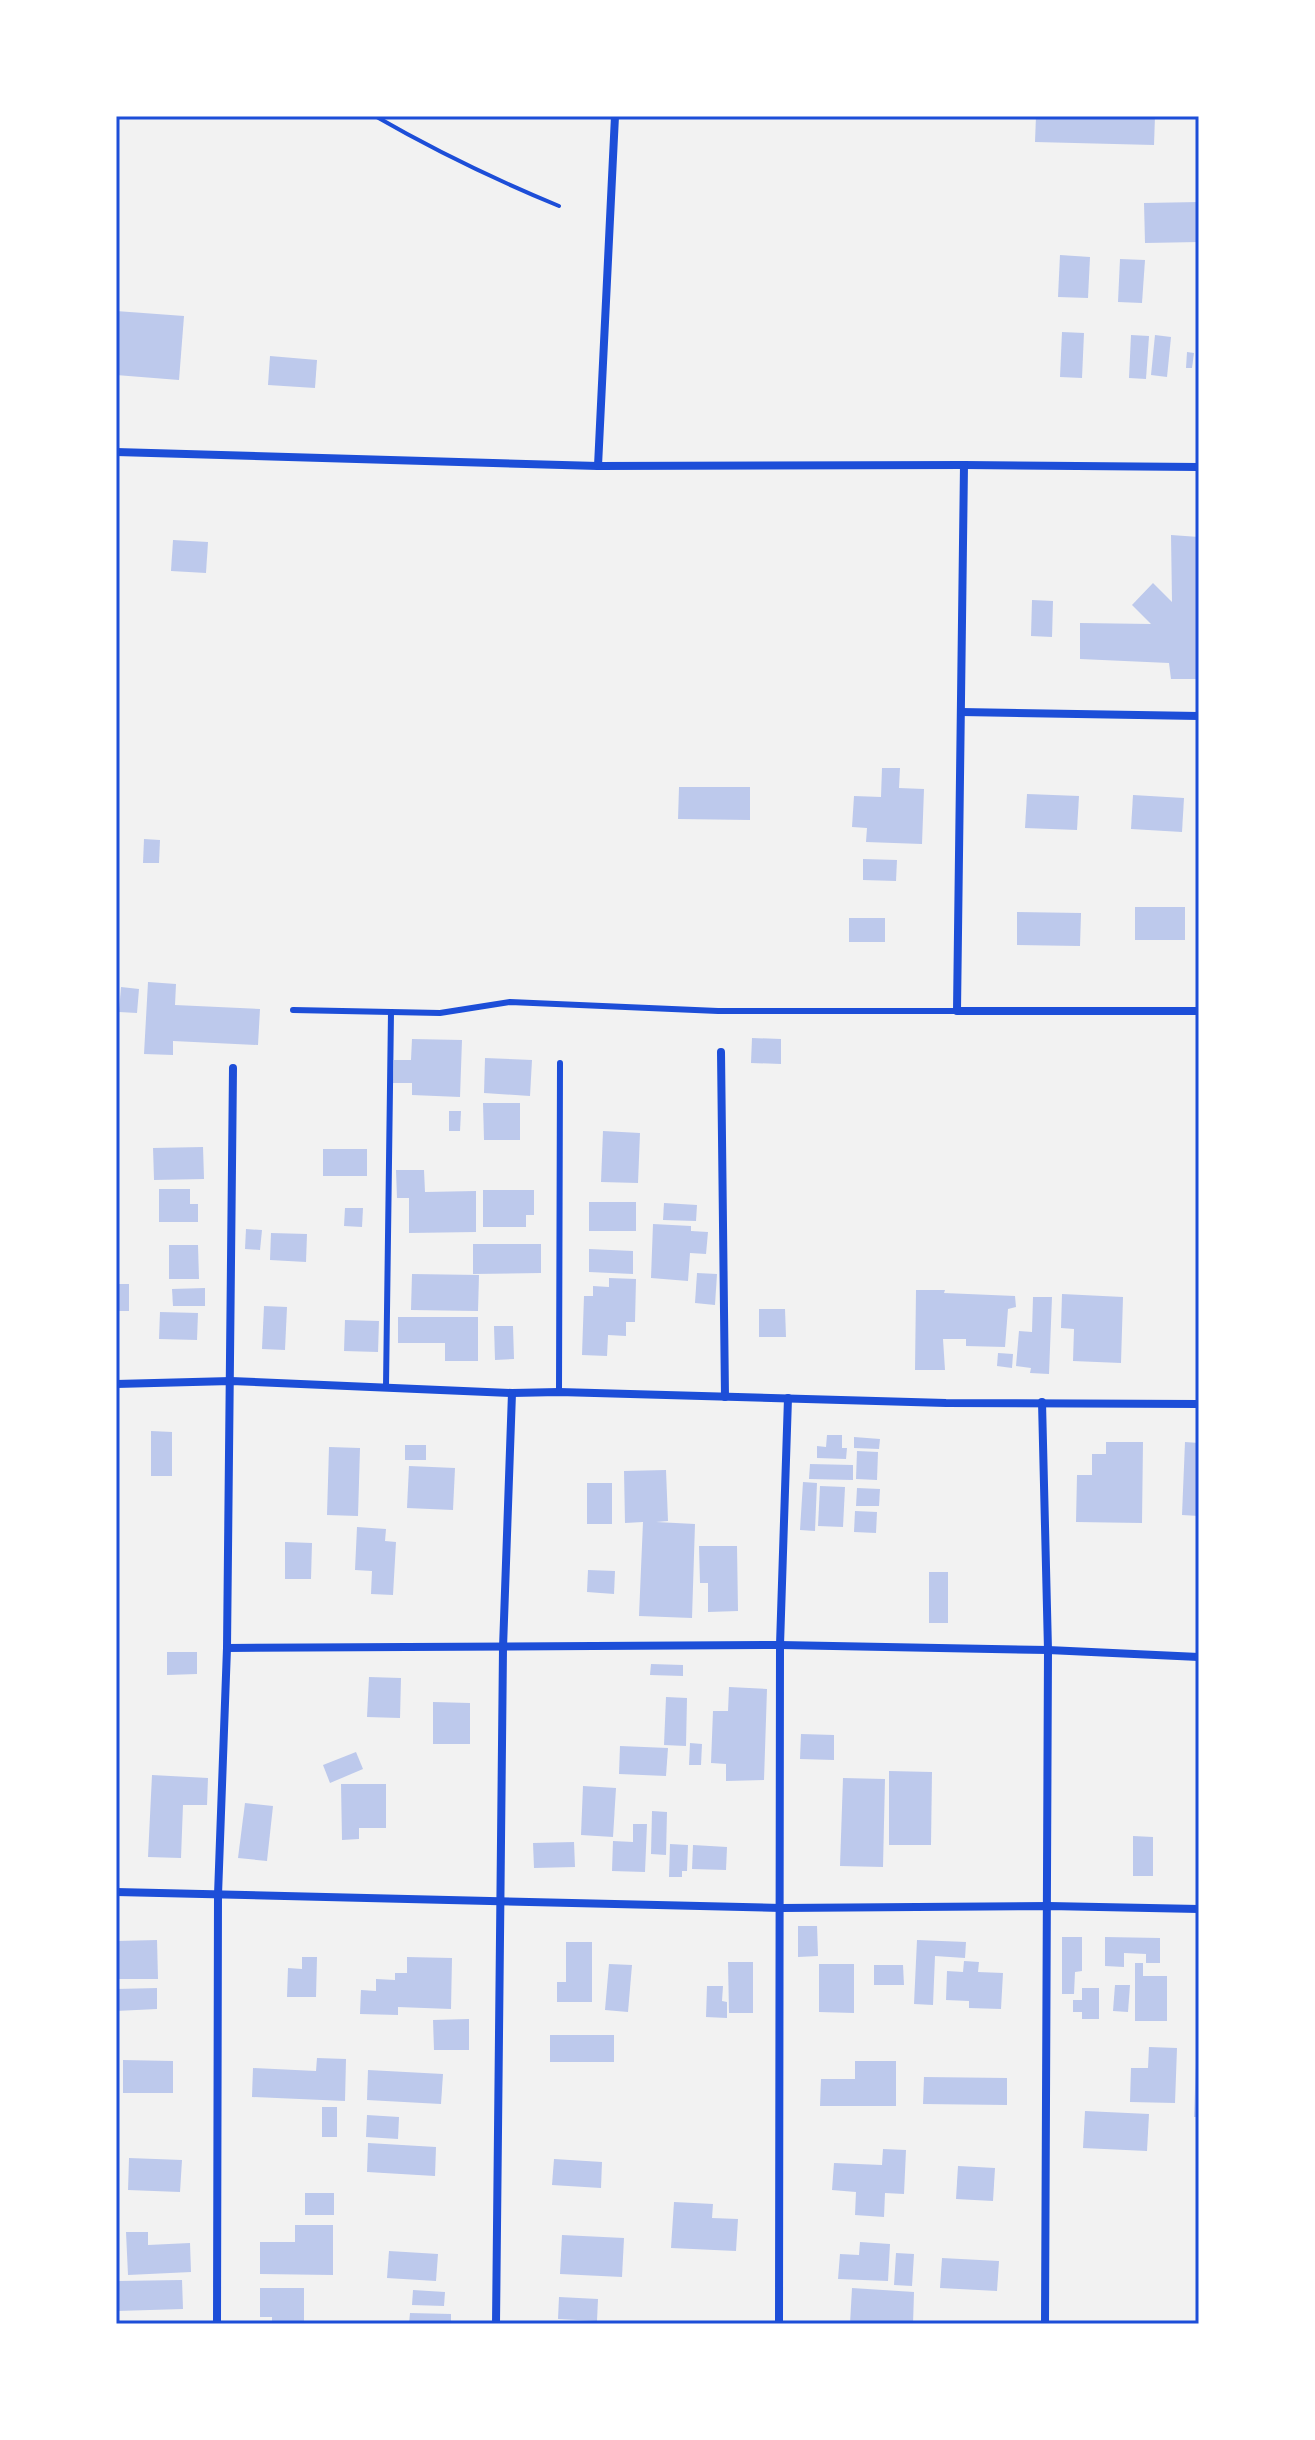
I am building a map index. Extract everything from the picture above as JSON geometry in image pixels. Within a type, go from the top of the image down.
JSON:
[{"type":"street","points":[[598,466],[615,116]]},
{"type":"street","points":[[116,452],[598,466],[1199,467]]},
{"type":"street","points":[[964,465],[957,1011],[1199,1011]]},
{"type":"street","points":[[961,712],[1199,716]]},
{"type":"street","points":[[721,1052],[725,1397]]},
{"type":"street","points":[[217,2324],[218,1895],[227,1648],[233,1068]]},
{"type":"street","points":[[116,1384],[231,1381],[512,1393],[946,1403],[1199,1404]]},
{"type":"street","points":[[496,2324],[503,1648],[512,1393]]},
{"type":"street","points":[[779,2324],[780,1645],[788,1398]]},
{"type":"street","points":[[1042,1402],[1048,1650],[1049,1906],[1045,2324]]},
{"type":"street","points":[[227,1648],[780,1645],[1048,1650],[1199,1657]]},
{"type":"street","points":[[116,1892],[781,1908],[1049,1906],[1199,1909]]},
{"type":"lane","points":[[293,1010],[440,1013],[510,1002],[718,1011],[957,1011]]},
{"type":"lane","points":[[386,1386],[391,1012]]},
{"type":"lane","points":[[559,1392],[560,1063]]},
{"type":"path","points":[[375,116],[421,142],[559,206]]},
{"type":"building","points":[[1036,116],[1155,116],[1154,145],[1035,142]]},
{"type":"building","points":[[1199,202],[1199,242],[1145,243],[1144,203]]},
{"type":"building","points":[[1060,255],[1090,257],[1088,298],[1058,297]]},
{"type":"building","points":[[1120,259],[1145,260],[1142,303],[1118,302]]},
{"type":"building","points":[[116,311],[184,316],[179,380],[116,375]]},
{"type":"building","points":[[1062,332],[1084,333],[1082,378],[1060,377]]},
{"type":"building","points":[[1131,335],[1149,336],[1146,379],[1129,378]]},
{"type":"building","points":[[1155,335],[1171,337],[1167,377],[1151,375]]},
{"type":"building","points":[[1187,352],[1194,353],[1192,368],[1186,368]]},
{"type":"building","points":[[270,356],[317,360],[315,388],[268,385]]},
{"type":"building","points":[[1171,535],[1199,537],[1199,679],[1171,679],[1169,663],[1080,659],[1080,623],[1151,624],[1132,605],[1153,583],[1172,602]]},
{"type":"building","points":[[173,540],[208,542],[206,573],[171,571]]},
{"type":"building","points":[[1032,600],[1053,601],[1052,637],[1031,636]]},
{"type":"building","points":[[882,768],[900,768],[899,788],[924,789],[922,844],[866,842],[867,828],[852,827],[854,796],[881,797]]},
{"type":"building","points":[[679,787],[750,787],[750,820],[678,819]]},
{"type":"building","points":[[1027,794],[1079,796],[1077,830],[1025,828]]},
{"type":"building","points":[[1133,795],[1184,798],[1182,832],[1131,829]]},
{"type":"building","points":[[144,839],[160,840],[159,863],[143,863]]},
{"type":"building","points":[[863,859],[897,860],[896,881],[863,880]]},
{"type":"building","points":[[1135,907],[1185,907],[1185,940],[1135,940]]},
{"type":"building","points":[[1017,912],[1081,913],[1080,946],[1017,945]]},
{"type":"building","points":[[849,918],[885,918],[885,942],[849,942]]},
{"type":"building","points":[[148,982],[176,984],[175,1005],[260,1009],[258,1045],[173,1041],[173,1055],[144,1054]]},
{"type":"building","points":[[121,987],[139,989],[137,1013],[119,1012]]},
{"type":"building","points":[[752,1038],[781,1039],[781,1064],[751,1063]]},
{"type":"building","points":[[412,1039],[462,1040],[460,1097],[412,1095],[412,1083],[393,1083],[394,1060],[411,1060]]},
{"type":"building","points":[[485,1058],[532,1060],[530,1096],[484,1093]]},
{"type":"building","points":[[483,1103],[520,1103],[520,1140],[484,1140]]},
{"type":"building","points":[[449,1111],[461,1111],[460,1131],[449,1131]]},
{"type":"building","points":[[603,1131],[640,1133],[638,1183],[601,1182]]},
{"type":"building","points":[[203,1147],[204,1179],[154,1180],[153,1148]]},
{"type":"building","points":[[323,1149],[367,1149],[367,1176],[323,1176]]},
{"type":"building","points":[[396,1170],[424,1170],[425,1192],[476,1191],[476,1232],[409,1233],[409,1198],[397,1198]]},
{"type":"building","points":[[159,1189],[190,1189],[190,1204],[198,1204],[198,1222],[159,1222]]},
{"type":"building","points":[[483,1190],[534,1190],[534,1215],[526,1215],[526,1227],[483,1227]]},
{"type":"building","points":[[589,1202],[636,1202],[636,1231],[589,1231]]},
{"type":"building","points":[[664,1203],[697,1205],[696,1221],[663,1220]]},
{"type":"building","points":[[345,1208],[363,1208],[362,1227],[344,1226]]},
{"type":"building","points":[[653,1224],[691,1226],[691,1231],[708,1232],[706,1254],[690,1253],[688,1281],[651,1278]]},
{"type":"building","points":[[246,1229],[262,1230],[260,1250],[245,1249]]},
{"type":"building","points":[[271,1233],[307,1234],[306,1262],[270,1260]]},
{"type":"building","points":[[473,1244],[541,1244],[541,1273],[473,1274]]},
{"type":"building","points":[[169,1245],[198,1245],[199,1279],[169,1279]]},
{"type":"building","points":[[589,1249],[633,1251],[633,1274],[589,1272]]},
{"type":"building","points":[[697,1273],[717,1274],[715,1305],[695,1303]]},
{"type":"building","points":[[412,1274],[479,1275],[478,1311],[411,1310]]},
{"type":"building","points":[[609,1278],[636,1279],[635,1322],[626,1322],[626,1336],[608,1335],[607,1356],[582,1355],[584,1296],[593,1296],[593,1286],[609,1287]]},
{"type":"building","points":[[116,1284],[129,1284],[129,1311],[116,1311]]},
{"type":"building","points":[[205,1288],[205,1306],[173,1306],[172,1289]]},
{"type":"building","points":[[916,1290],[1015,1296],[1016,1307],[1008,1309],[1005,1347],[966,1346],[966,1339],[943,1339],[945,1370],[915,1370]]},
{"type":"building","points":[[1062,1294],[1123,1297],[1121,1363],[1073,1361],[1074,1329],[1061,1328]]},
{"type":"building","points":[[1033,1297],[1052,1297],[1049,1374],[1030,1373],[1031,1368],[1016,1366],[1019,1331],[1032,1332]]},
{"type":"building","points":[[264,1306],[287,1307],[285,1350],[262,1349]]},
{"type":"building","points":[[759,1309],[785,1309],[786,1337],[759,1337]]},
{"type":"building","points":[[160,1312],[198,1313],[197,1340],[159,1339]]},
{"type":"building","points":[[398,1317],[478,1317],[478,1361],[445,1361],[445,1343],[398,1343]]},
{"type":"building","points":[[345,1320],[379,1321],[378,1352],[344,1351]]},
{"type":"building","points":[[494,1326],[513,1326],[514,1359],[495,1360]]},
{"type":"building","points":[[998,1353],[1013,1354],[1012,1368],[997,1366]]},
{"type":"building","points":[[151,1431],[172,1432],[172,1476],[151,1476]]},
{"type":"building","points":[[827,1435],[842,1435],[842,1448],[847,1448],[846,1459],[817,1458],[817,1446],[826,1447]]},
{"type":"building","points":[[854,1437],[880,1439],[879,1449],[854,1448]]},
{"type":"building","points":[[1106,1442],[1143,1442],[1142,1523],[1076,1522],[1077,1475],[1092,1475],[1092,1454],[1106,1454]]},
{"type":"building","points":[[1185,1442],[1199,1443],[1199,1516],[1182,1515]]},
{"type":"building","points":[[405,1445],[426,1445],[426,1460],[405,1460]]},
{"type":"building","points":[[329,1447],[360,1448],[358,1516],[327,1515]]},
{"type":"building","points":[[857,1451],[878,1452],[877,1480],[856,1479]]},
{"type":"building","points":[[810,1464],[853,1465],[853,1480],[809,1479]]},
{"type":"building","points":[[409,1466],[455,1468],[453,1510],[407,1508]]},
{"type":"building","points":[[666,1470],[668,1521],[656,1522],[695,1524],[692,1618],[639,1616],[643,1522],[625,1523],[624,1471]]},
{"type":"building","points":[[803,1482],[817,1483],[815,1531],[800,1530]]},
{"type":"building","points":[[587,1483],[612,1483],[612,1524],[587,1524]]},
{"type":"building","points":[[820,1486],[845,1487],[843,1527],[818,1526]]},
{"type":"building","points":[[857,1488],[880,1489],[879,1506],[856,1506]]},
{"type":"building","points":[[855,1511],[877,1512],[876,1533],[854,1532]]},
{"type":"building","points":[[357,1527],[386,1529],[385,1541],[396,1542],[393,1595],[371,1594],[372,1571],[355,1570]]},
{"type":"building","points":[[285,1542],[312,1543],[311,1579],[285,1579]]},
{"type":"building","points":[[699,1546],[737,1546],[738,1611],[708,1612],[708,1583],[700,1583]]},
{"type":"building","points":[[588,1570],[615,1571],[614,1594],[587,1592]]},
{"type":"building","points":[[929,1572],[948,1572],[948,1623],[929,1623]]},
{"type":"building","points":[[167,1652],[197,1652],[197,1674],[167,1675]]},
{"type":"building","points":[[651,1664],[683,1665],[683,1676],[650,1675]]},
{"type":"building","points":[[369,1677],[401,1678],[400,1718],[367,1717]]},
{"type":"building","points":[[729,1687],[767,1689],[764,1780],[726,1781],[726,1764],[711,1763],[713,1711],[728,1711]]},
{"type":"building","points":[[666,1697],[687,1698],[686,1746],[664,1745]]},
{"type":"building","points":[[433,1702],[470,1703],[470,1744],[433,1744]]},
{"type":"building","points":[[801,1734],[834,1735],[834,1760],[800,1759]]},
{"type":"building","points":[[690,1743],[702,1744],[701,1765],[689,1765]]},
{"type":"building","points":[[620,1746],[668,1748],[666,1776],[619,1774]]},
{"type":"building","points":[[356,1752],[363,1769],[330,1783],[323,1765]]},
{"type":"building","points":[[889,1771],[932,1772],[931,1845],[889,1845]]},
{"type":"building","points":[[152,1775],[208,1778],[207,1805],[183,1805],[181,1858],[148,1857]]},
{"type":"building","points":[[843,1778],[885,1779],[883,1867],[840,1866]]},
{"type":"building","points":[[341,1784],[386,1784],[386,1828],[359,1828],[359,1839],[342,1840]]},
{"type":"building","points":[[583,1786],[616,1788],[613,1837],[581,1835]]},
{"type":"building","points":[[245,1803],[273,1806],[267,1861],[238,1858]]},
{"type":"building","points":[[652,1811],[667,1812],[666,1855],[651,1854]]},
{"type":"building","points":[[633,1824],[647,1824],[645,1872],[612,1871],[613,1841],[633,1842]]},
{"type":"building","points":[[1133,1836],[1153,1837],[1153,1876],[1133,1876]]},
{"type":"building","points":[[574,1842],[575,1867],[534,1868],[533,1843]]},
{"type":"building","points":[[670,1844],[688,1845],[687,1871],[682,1871],[682,1877],[669,1877]]},
{"type":"building","points":[[693,1845],[727,1847],[726,1870],[692,1869]]},
{"type":"building","points":[[798,1926],[817,1926],[818,1956],[798,1957]]},
{"type":"building","points":[[1062,1937],[1082,1937],[1082,1971],[1075,1972],[1074,1994],[1062,1994]]},
{"type":"building","points":[[1105,1937],[1160,1938],[1160,1963],[1146,1963],[1146,1954],[1124,1953],[1124,1967],[1105,1966]]},
{"type":"building","points":[[157,1940],[158,1979],[116,1979],[116,1941]]},
{"type":"building","points":[[917,1940],[966,1942],[965,1958],[935,1956],[933,2005],[914,2004]]},
{"type":"building","points":[[566,1942],[592,1942],[592,2002],[557,2002],[557,1982],[566,1982]]},
{"type":"building","points":[[302,1957],[317,1957],[316,1997],[287,1997],[288,1968],[302,1969]]},
{"type":"building","points":[[407,1957],[452,1958],[451,2009],[398,2007],[398,2015],[360,2014],[361,1990],[376,1991],[376,1979],[395,1980],[395,1973],[407,1973]]},
{"type":"building","points":[[964,1961],[979,1962],[978,1972],[1003,1973],[1001,2009],[969,2008],[969,2001],[946,2000],[947,1971],[963,1972]]},
{"type":"building","points":[[728,1962],[753,1962],[753,2013],[729,2013]]},
{"type":"building","points":[[1135,1963],[1143,1963],[1143,1976],[1167,1976],[1167,2021],[1135,2021]]},
{"type":"building","points":[[609,1964],[632,1965],[628,2012],[605,2010]]},
{"type":"building","points":[[819,1964],[854,1964],[854,2013],[819,2012]]},
{"type":"building","points":[[874,1965],[903,1965],[904,1985],[874,1985]]},
{"type":"building","points":[[1115,1985],[1130,1985],[1128,2012],[1113,2011]]},
{"type":"building","points":[[707,1986],[723,1986],[722,2001],[727,2002],[727,2018],[706,2017]]},
{"type":"building","points":[[157,1988],[157,2009],[116,2011],[116,1989]]},
{"type":"building","points":[[1082,1988],[1099,1988],[1099,2019],[1082,2019],[1082,2012],[1073,2012],[1073,2000],[1082,2000]]},
{"type":"building","points":[[469,2019],[469,2050],[434,2050],[433,2020]]},
{"type":"building","points":[[550,2035],[614,2035],[614,2062],[550,2062]]},
{"type":"building","points":[[1149,2047],[1177,2048],[1175,2103],[1130,2102],[1131,2068],[1148,2068]]},
{"type":"building","points":[[317,2058],[346,2059],[345,2101],[252,2097],[253,2068],[316,2071]]},
{"type":"building","points":[[123,2060],[173,2061],[173,2093],[123,2093]]},
{"type":"building","points":[[855,2061],[896,2061],[896,2106],[820,2106],[821,2079],[855,2079]]},
{"type":"building","points":[[1196,2063],[1199,2063],[1199,2117],[1194,2117]]},
{"type":"building","points":[[368,2070],[443,2074],[441,2104],[367,2100]]},
{"type":"building","points":[[924,2077],[1007,2078],[1007,2105],[923,2104]]},
{"type":"building","points":[[322,2107],[337,2107],[337,2137],[322,2137]]},
{"type":"building","points":[[1085,2111],[1149,2114],[1147,2151],[1083,2148]]},
{"type":"building","points":[[367,2115],[399,2117],[398,2139],[366,2137]]},
{"type":"building","points":[[368,2143],[436,2147],[435,2176],[367,2172]]},
{"type":"building","points":[[883,2149],[906,2150],[904,2194],[885,2193],[884,2217],[855,2215],[856,2192],[832,2190],[834,2163],[882,2165]]},
{"type":"building","points":[[129,2158],[182,2160],[180,2192],[128,2190]]},
{"type":"building","points":[[554,2159],[602,2162],[601,2188],[552,2185]]},
{"type":"building","points":[[958,2166],[995,2168],[993,2201],[956,2199]]},
{"type":"building","points":[[305,2193],[334,2193],[334,2215],[305,2215]]},
{"type":"building","points":[[674,2202],[713,2204],[712,2218],[738,2219],[736,2251],[671,2248]]},
{"type":"building","points":[[295,2225],[333,2225],[333,2275],[260,2274],[260,2242],[295,2242]]},
{"type":"building","points":[[126,2232],[148,2232],[148,2245],[190,2243],[191,2272],[128,2275]]},
{"type":"building","points":[[562,2235],[624,2238],[622,2277],[560,2274]]},
{"type":"building","points":[[860,2242],[890,2244],[888,2281],[838,2279],[840,2254],[859,2255]]},
{"type":"building","points":[[389,2251],[438,2254],[436,2281],[387,2278]]},
{"type":"building","points":[[896,2253],[914,2254],[912,2286],[894,2285]]},
{"type":"building","points":[[942,2258],[999,2261],[997,2291],[940,2288]]},
{"type":"building","points":[[182,2280],[183,2309],[117,2311],[117,2281]]},
{"type":"building","points":[[260,2288],[304,2288],[304,2323],[272,2322],[272,2317],[260,2317]]},
{"type":"building","points":[[852,2288],[914,2292],[913,2324],[850,2324]]},
{"type":"building","points":[[413,2290],[445,2292],[444,2306],[412,2305]]},
{"type":"building","points":[[559,2297],[598,2299],[597,2321],[558,2319]]},
{"type":"building","points":[[410,2313],[451,2314],[451,2324],[409,2324]]}]
